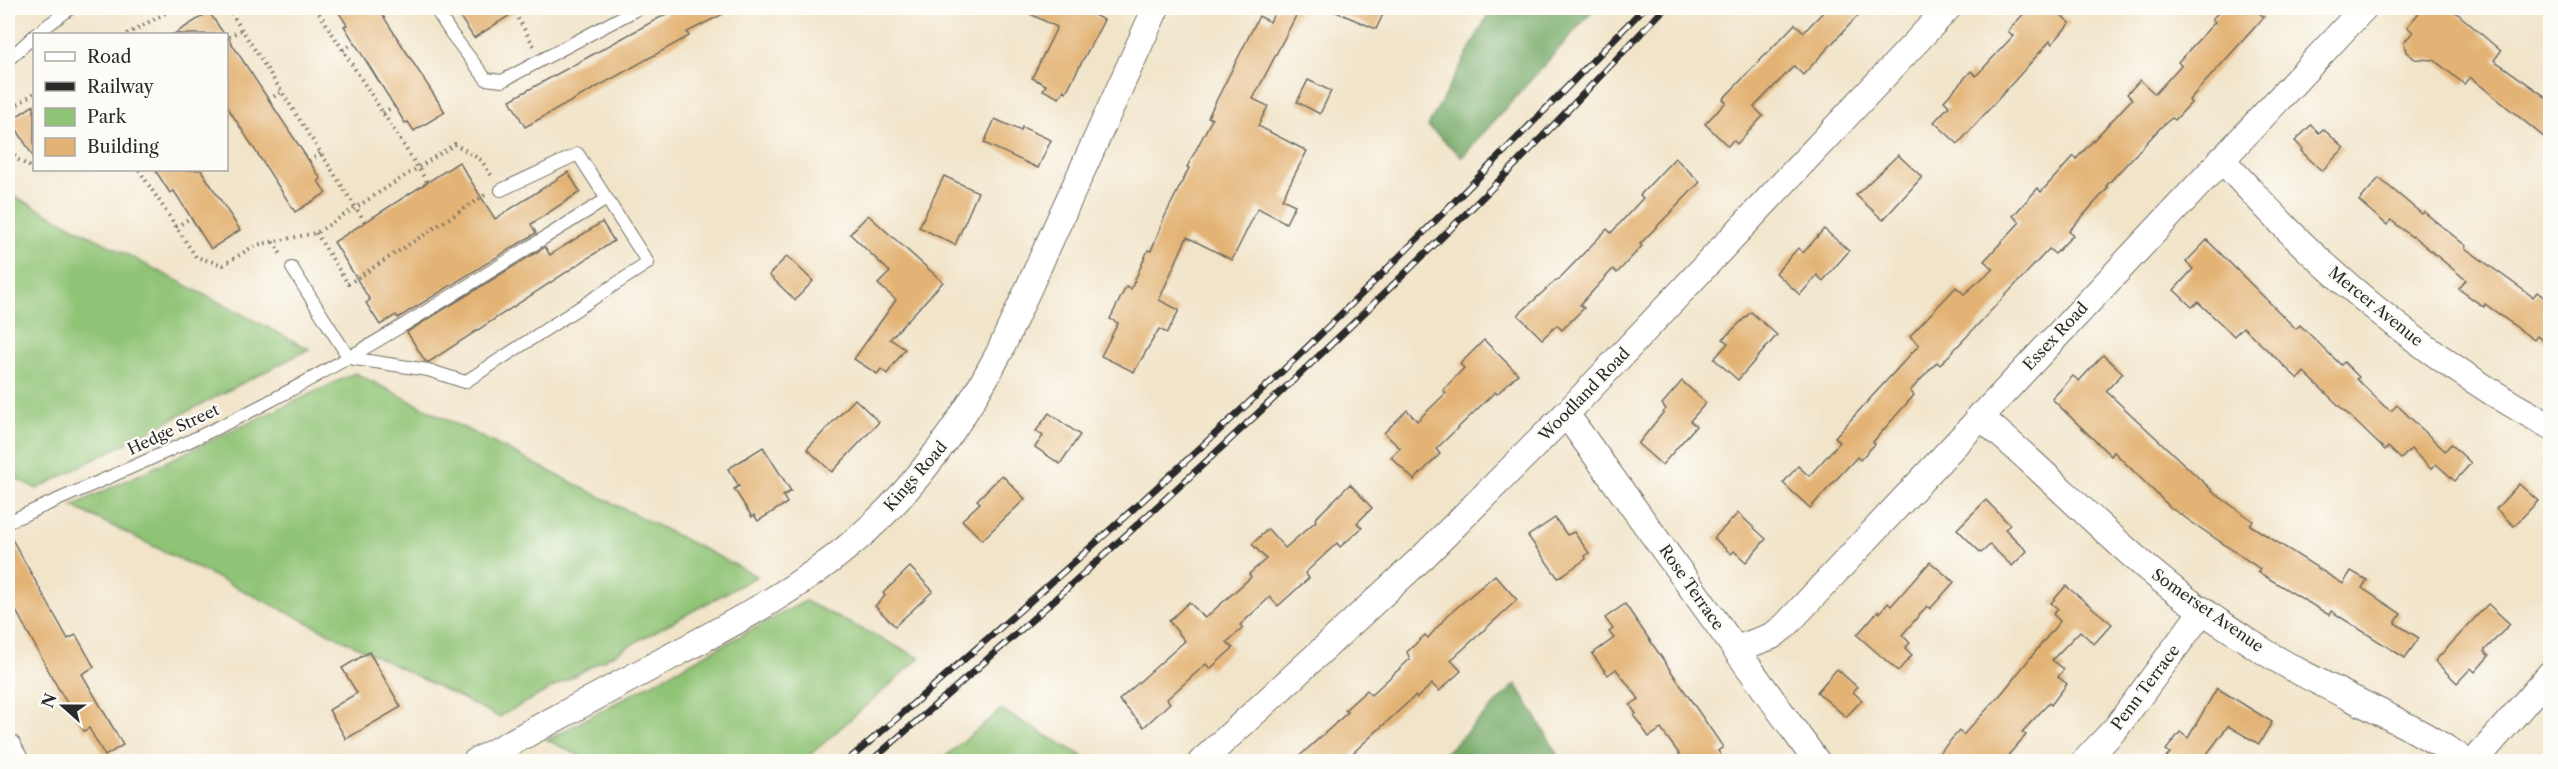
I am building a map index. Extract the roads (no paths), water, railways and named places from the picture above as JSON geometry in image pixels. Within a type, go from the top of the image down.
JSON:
[{"type":"street","name":"Kings Road","points":[[475,762],[763,607],[819,570],[858,539],[905,491],[948,440],[975,398],[999,353],[1156,8]]},
{"type":"street","name":"Woodland Road","points":[[1201,762],[1424,556],[1566,414],[1948,8]]},
{"type":"street","name":"Essex Road","points":[[1736,649],[1772,636],[1785,626],[1979,416],[2364,8]]},
{"type":"street","name":"Mercer Avenue","points":[[2221,159],[2313,254],[2356,292],[2466,376],[2550,426]]},
{"type":"street","name":"Rose Terrace","points":[[1566,414],[1817,762]]},
{"type":"street","name":"Somerset Avenue","points":[[1979,416],[2021,451],[2119,543],[2174,590],[2250,643],[2335,691],[2372,707],[2440,743],[2467,762]]},
{"type":"street","name":"Penn Terrace","points":[[2084,762],[2116,728],[2203,610]]},
{"type":"street","points":[[2474,762],[2550,674]]},
{"type":"street","points":[[8,747],[16,762]]},
{"type":"lane","points":[[38,33],[71,8]]},
{"type":"lane","points":[[435,8],[486,79],[502,81],[639,8]]},
{"type":"lane","points":[[8,60],[33,37]]},
{"type":"lane","points":[[292,268],[349,358],[428,370],[465,382],[648,263],[578,154],[501,190]]},
{"type":"lane","name":"Hedge Street","points":[[8,522],[186,442],[270,401],[349,358],[607,199]]},
{"type":"railway","points":[[846,762],[1073,564],[1294,360],[1470,186],[1644,8]]},
{"type":"railway","points":[[870,762],[1036,617],[1279,393],[1439,241],[1665,8]]}]
